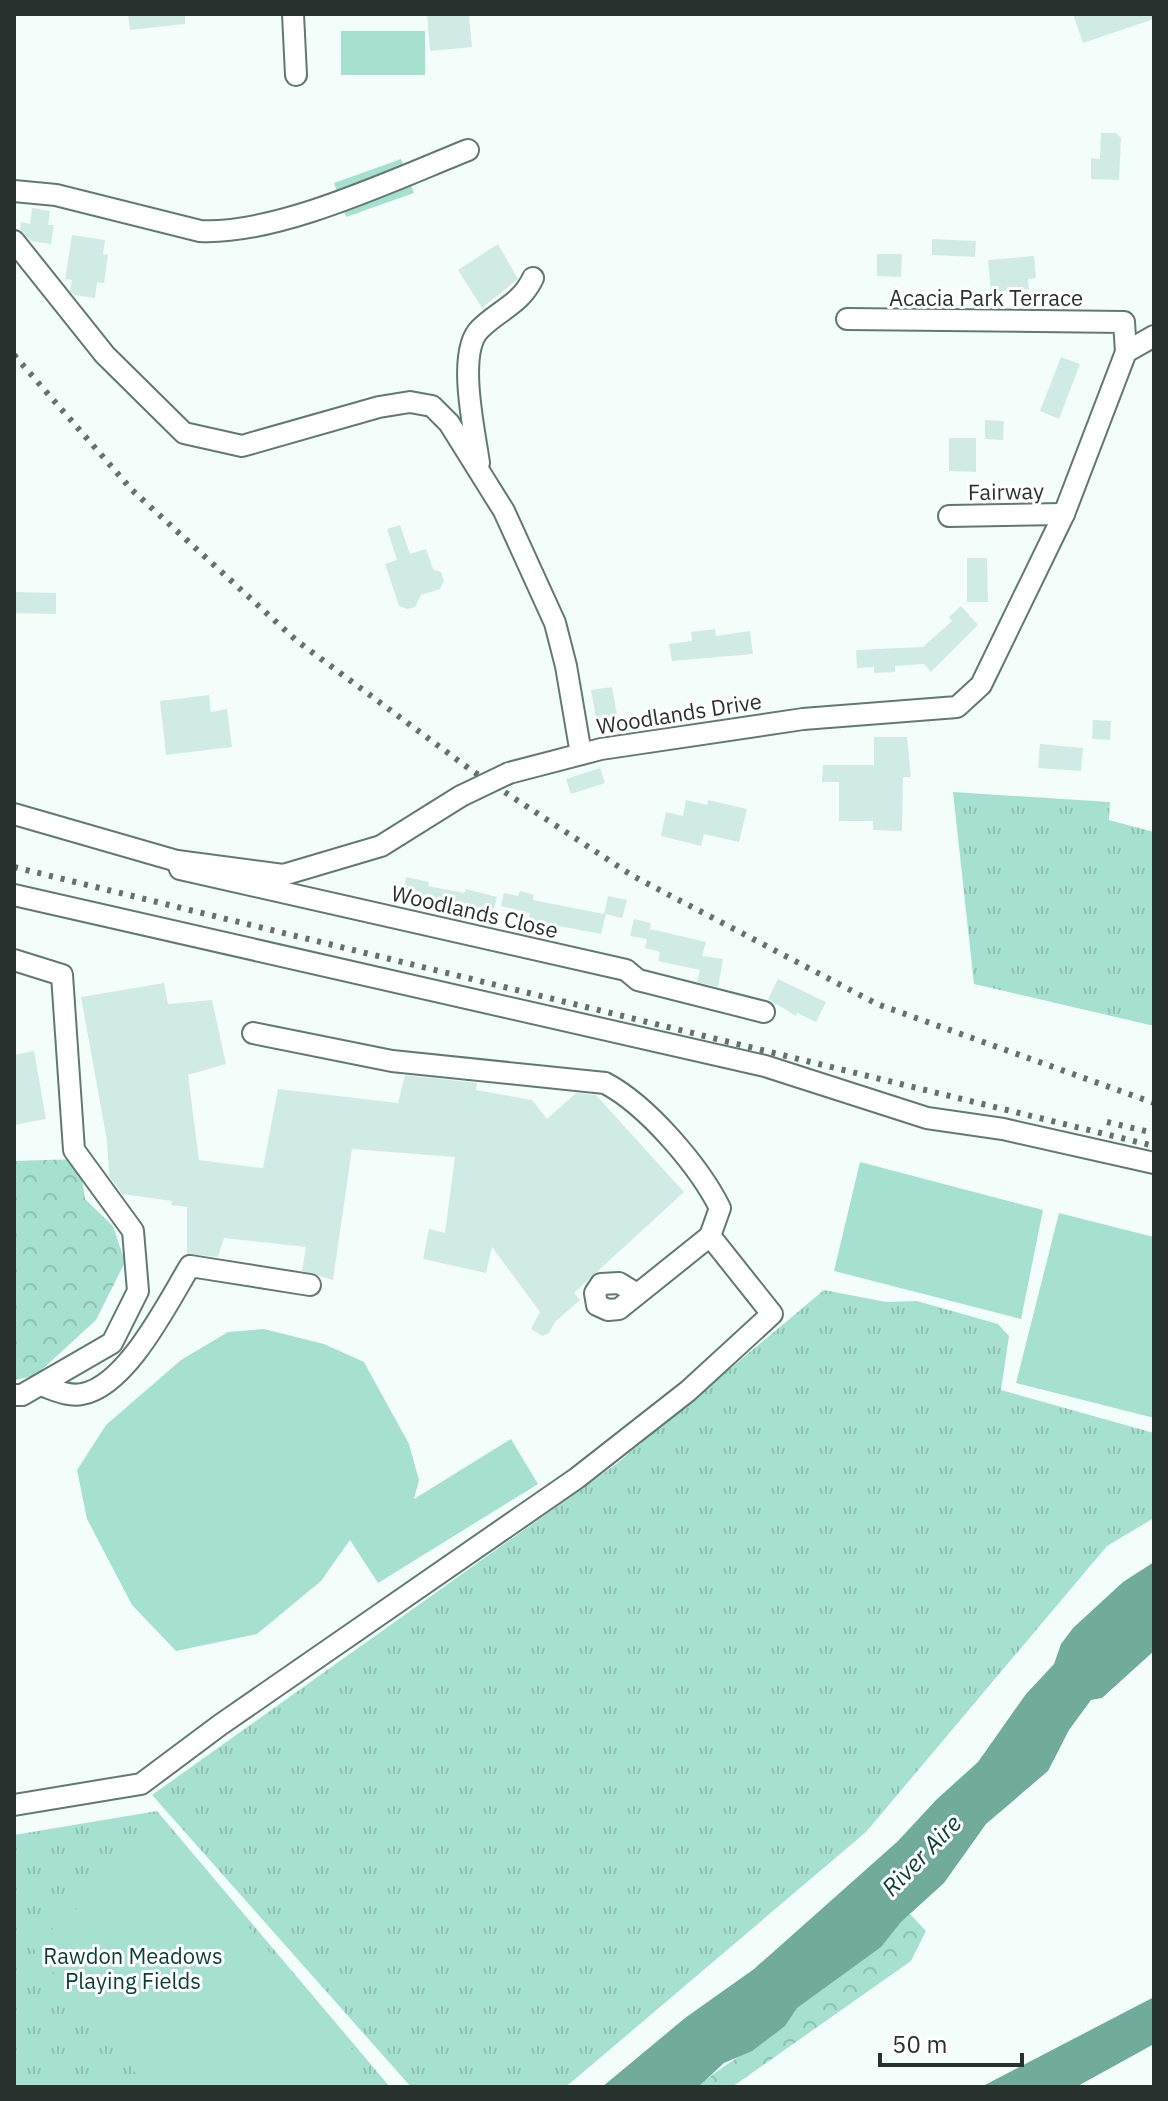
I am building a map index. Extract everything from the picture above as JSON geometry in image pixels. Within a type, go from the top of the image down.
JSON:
[{"type":"street","points":[[293,14],[296,75]]},
{"type":"street","points":[[14,191],[56,195],[200,231],[219,232],[327,206],[468,150]]},
{"type":"street","points":[[14,241],[105,355],[184,433],[242,446],[410,402],[432,406],[449,423],[504,511],[555,623],[566,666],[581,754]]},
{"type":"street","points":[[481,475],[468,384],[471,346],[477,330],[516,303],[533,278]]},
{"type":"street","name":"Acacia Park Terrace","points":[[847,319],[1124,322],[1126,352]]},
{"type":"street","points":[[1126,352],[1154,336]]},
{"type":"street","name":"Woodlands Drive","points":[[14,814],[177,861],[283,875],[381,846],[461,796],[509,773],[581,754],[803,719],[957,707],[981,685],[1064,514],[1126,352]]},
{"type":"street","name":"Fairway","points":[[949,516],[1064,514]]},
{"type":"street","name":"Woodlands Close","points":[[177,861],[180,869],[626,970],[638,980],[764,1012]]},
{"type":"street","points":[[14,895],[765,1066],[927,1118],[1003,1129],[1154,1163]]},
{"type":"street","points":[[14,960],[62,975],[74,1150],[133,1231],[138,1291],[112,1343],[17,1401]]},
{"type":"street","points":[[253,1033],[392,1061],[605,1083],[624,1093],[705,1178],[720,1208],[710,1236],[637,1294]]},
{"type":"street","points":[[14,1805],[141,1784],[220,1725],[577,1478],[688,1391],[772,1314],[710,1236]]},
{"type":"street","points":[[40,1385],[66,1394],[85,1394],[113,1376],[142,1345],[190,1266],[310,1285]]},
{"type":"green space","points":[[341,31],[425,31],[425,75],[341,75]]},
{"type":"green space","points":[[401,159],[414,193],[346,217],[334,183]]},
{"type":"green space","points":[[953,792],[1110,802],[1109,820],[1154,832],[1154,1026],[974,984]]},
{"type":"green space","points":[[79,1159],[85,1199],[113,1226],[125,1262],[96,1320],[35,1376],[14,1380],[14,1161]]},
{"type":"green space","points":[[860,1162],[1043,1210],[1021,1319],[834,1271]]},
{"type":"green space","points":[[1059,1213],[1154,1237],[1154,1418],[1016,1383]]},
{"type":"green space","points":[[824,1290],[886,1302],[917,1301],[998,1324],[1009,1336],[1001,1390],[1154,1433],[1154,1518],[1107,1546],[866,1832],[565,2087],[411,2087],[152,1795],[615,1465]]},
{"type":"green space","points":[[264,1329],[324,1344],[364,1362],[409,1444],[419,1480],[414,1499],[511,1439],[538,1484],[378,1583],[350,1540],[321,1581],[257,1634],[176,1651],[132,1605],[87,1519],[77,1470],[106,1425],[181,1360],[228,1332]]},
{"type":"green space","name":"Rawdon Meadows Playing Fields","points":[[157,1811],[390,2087],[14,2087],[14,1835]]},
{"type":"green space","name":"Rawdon Meadows Playing Fields","points":[[167,1830],[364,2064],[338,2087],[147,2087],[32,1947]]},
{"type":"green space","points":[[910,1914],[926,1931],[911,1961],[732,2087],[698,2087],[775,2031],[797,2008]]},
{"type":"water","name":"River Aire","points":[[1154,1562],[1154,1651],[1102,1698],[1091,1700],[1069,1730],[1048,1771],[986,1824],[944,1883],[901,1922],[881,1947],[797,2008],[785,2026],[752,2051],[724,2063],[698,2087],[602,2087],[685,2018],[754,1969],[898,1841],[936,1800],[978,1762],[1026,1694],[1054,1664],[1061,1644],[1073,1628],[1123,1582]]},
{"type":"water","points":[[1154,1997],[1154,2044],[1076,2087],[981,2087]]},
{"type":"building","points":[[128,14],[185,14],[185,24],[130,30]]},
{"type":"building","points":[[427,14],[469,14],[472,47],[430,51]]},
{"type":"building","points":[[1073,14],[1154,14],[1154,19],[1083,43]]},
{"type":"building","points":[[1101,133],[1116,133],[1121,138],[1119,180],[1091,179],[1091,158],[1100,159]]},
{"type":"building","points":[[32,208],[50,211],[48,225],[54,225],[51,244],[31,241],[20,229],[21,222],[30,224]]},
{"type":"building","points":[[72,235],[105,240],[103,254],[108,255],[104,283],[97,282],[95,298],[74,295],[70,291],[72,280],[65,279]]},
{"type":"building","points":[[932,239],[976,241],[975,257],[932,255]]},
{"type":"building","points":[[498,244],[518,279],[482,308],[458,270]]},
{"type":"building","points":[[877,254],[902,254],[901,277],[877,276]]},
{"type":"building","points":[[1034,256],[1036,278],[1028,279],[1029,289],[991,292],[988,260]]},
{"type":"building","points":[[1061,357],[1080,364],[1059,419],[1040,411]]},
{"type":"building","points":[[985,420],[1004,421],[1003,440],[985,439]]},
{"type":"building","points":[[949,438],[976,438],[976,472],[949,471]]},
{"type":"building","points":[[400,525],[410,554],[426,549],[433,569],[441,572],[444,581],[440,589],[421,595],[415,607],[407,609],[399,606],[385,564],[397,560],[387,529]]},
{"type":"building","points":[[967,558],[987,558],[988,602],[967,602]]},
{"type":"building","points":[[14,592],[56,593],[56,614],[14,613]]},
{"type":"building","points":[[961,606],[978,625],[931,672],[924,664],[895,666],[895,672],[874,673],[874,667],[857,668],[856,650],[923,647],[952,621],[949,617]]},
{"type":"building","points":[[715,629],[716,636],[750,631],[753,654],[672,661],[669,644],[692,641],[691,632]]},
{"type":"building","points":[[612,687],[617,715],[596,718],[591,690]]},
{"type":"building","points":[[209,695],[211,712],[227,709],[232,747],[166,755],[160,701]]},
{"type":"building","points":[[1093,720],[1111,721],[1110,740],[1092,739]]},
{"type":"building","points":[[874,737],[907,737],[911,777],[903,777],[902,831],[873,830],[873,821],[839,821],[839,782],[822,782],[823,765],[874,765]]},
{"type":"building","points":[[1040,744],[1083,748],[1081,771],[1038,768]]},
{"type":"building","points":[[600,768],[605,783],[571,794],[566,779]]},
{"type":"building","points":[[686,800],[707,805],[708,800],[747,809],[739,842],[704,834],[701,846],[661,836],[666,812],[683,816]]},
{"type":"building","points":[[406,877],[429,882],[428,886],[464,893],[466,889],[497,897],[492,916],[455,908],[454,912],[424,905],[425,900],[402,896]]},
{"type":"building","points":[[520,891],[534,895],[533,900],[604,914],[608,896],[627,900],[622,918],[606,914],[601,934],[528,920],[530,913],[501,906],[504,893],[518,896]]},
{"type":"building","points":[[634,919],[651,923],[648,936],[650,929],[706,942],[702,956],[723,959],[718,987],[697,982],[700,970],[658,961],[660,952],[645,948],[647,939],[630,936]]},
{"type":"building","points":[[778,979],[826,1002],[816,1022],[797,1013],[796,1016],[768,999]]},
{"type":"building","points":[[164,983],[168,1004],[212,1000],[226,1064],[188,1075],[199,1160],[263,1168],[278,1089],[398,1103],[405,1075],[477,1083],[476,1090],[532,1100],[547,1119],[576,1093],[596,1095],[684,1192],[574,1293],[580,1300],[555,1322],[549,1333],[542,1336],[531,1329],[540,1312],[492,1247],[486,1273],[423,1259],[429,1229],[445,1233],[455,1157],[352,1149],[333,1280],[302,1271],[306,1247],[224,1238],[218,1257],[187,1254],[187,1207],[171,1205],[172,1201],[122,1194],[109,1176],[107,1141],[81,997]]},
{"type":"building","points":[[34,1051],[46,1119],[14,1125],[14,1055]]},
{"type":"railway","points":[[14,355],[132,490],[297,641],[471,770],[633,876],[877,1004],[1154,1103]]},
{"type":"railway","points":[[14,867],[1154,1146]]},
{"type":"railway","points":[[1107,1122],[1154,1133]]}]
